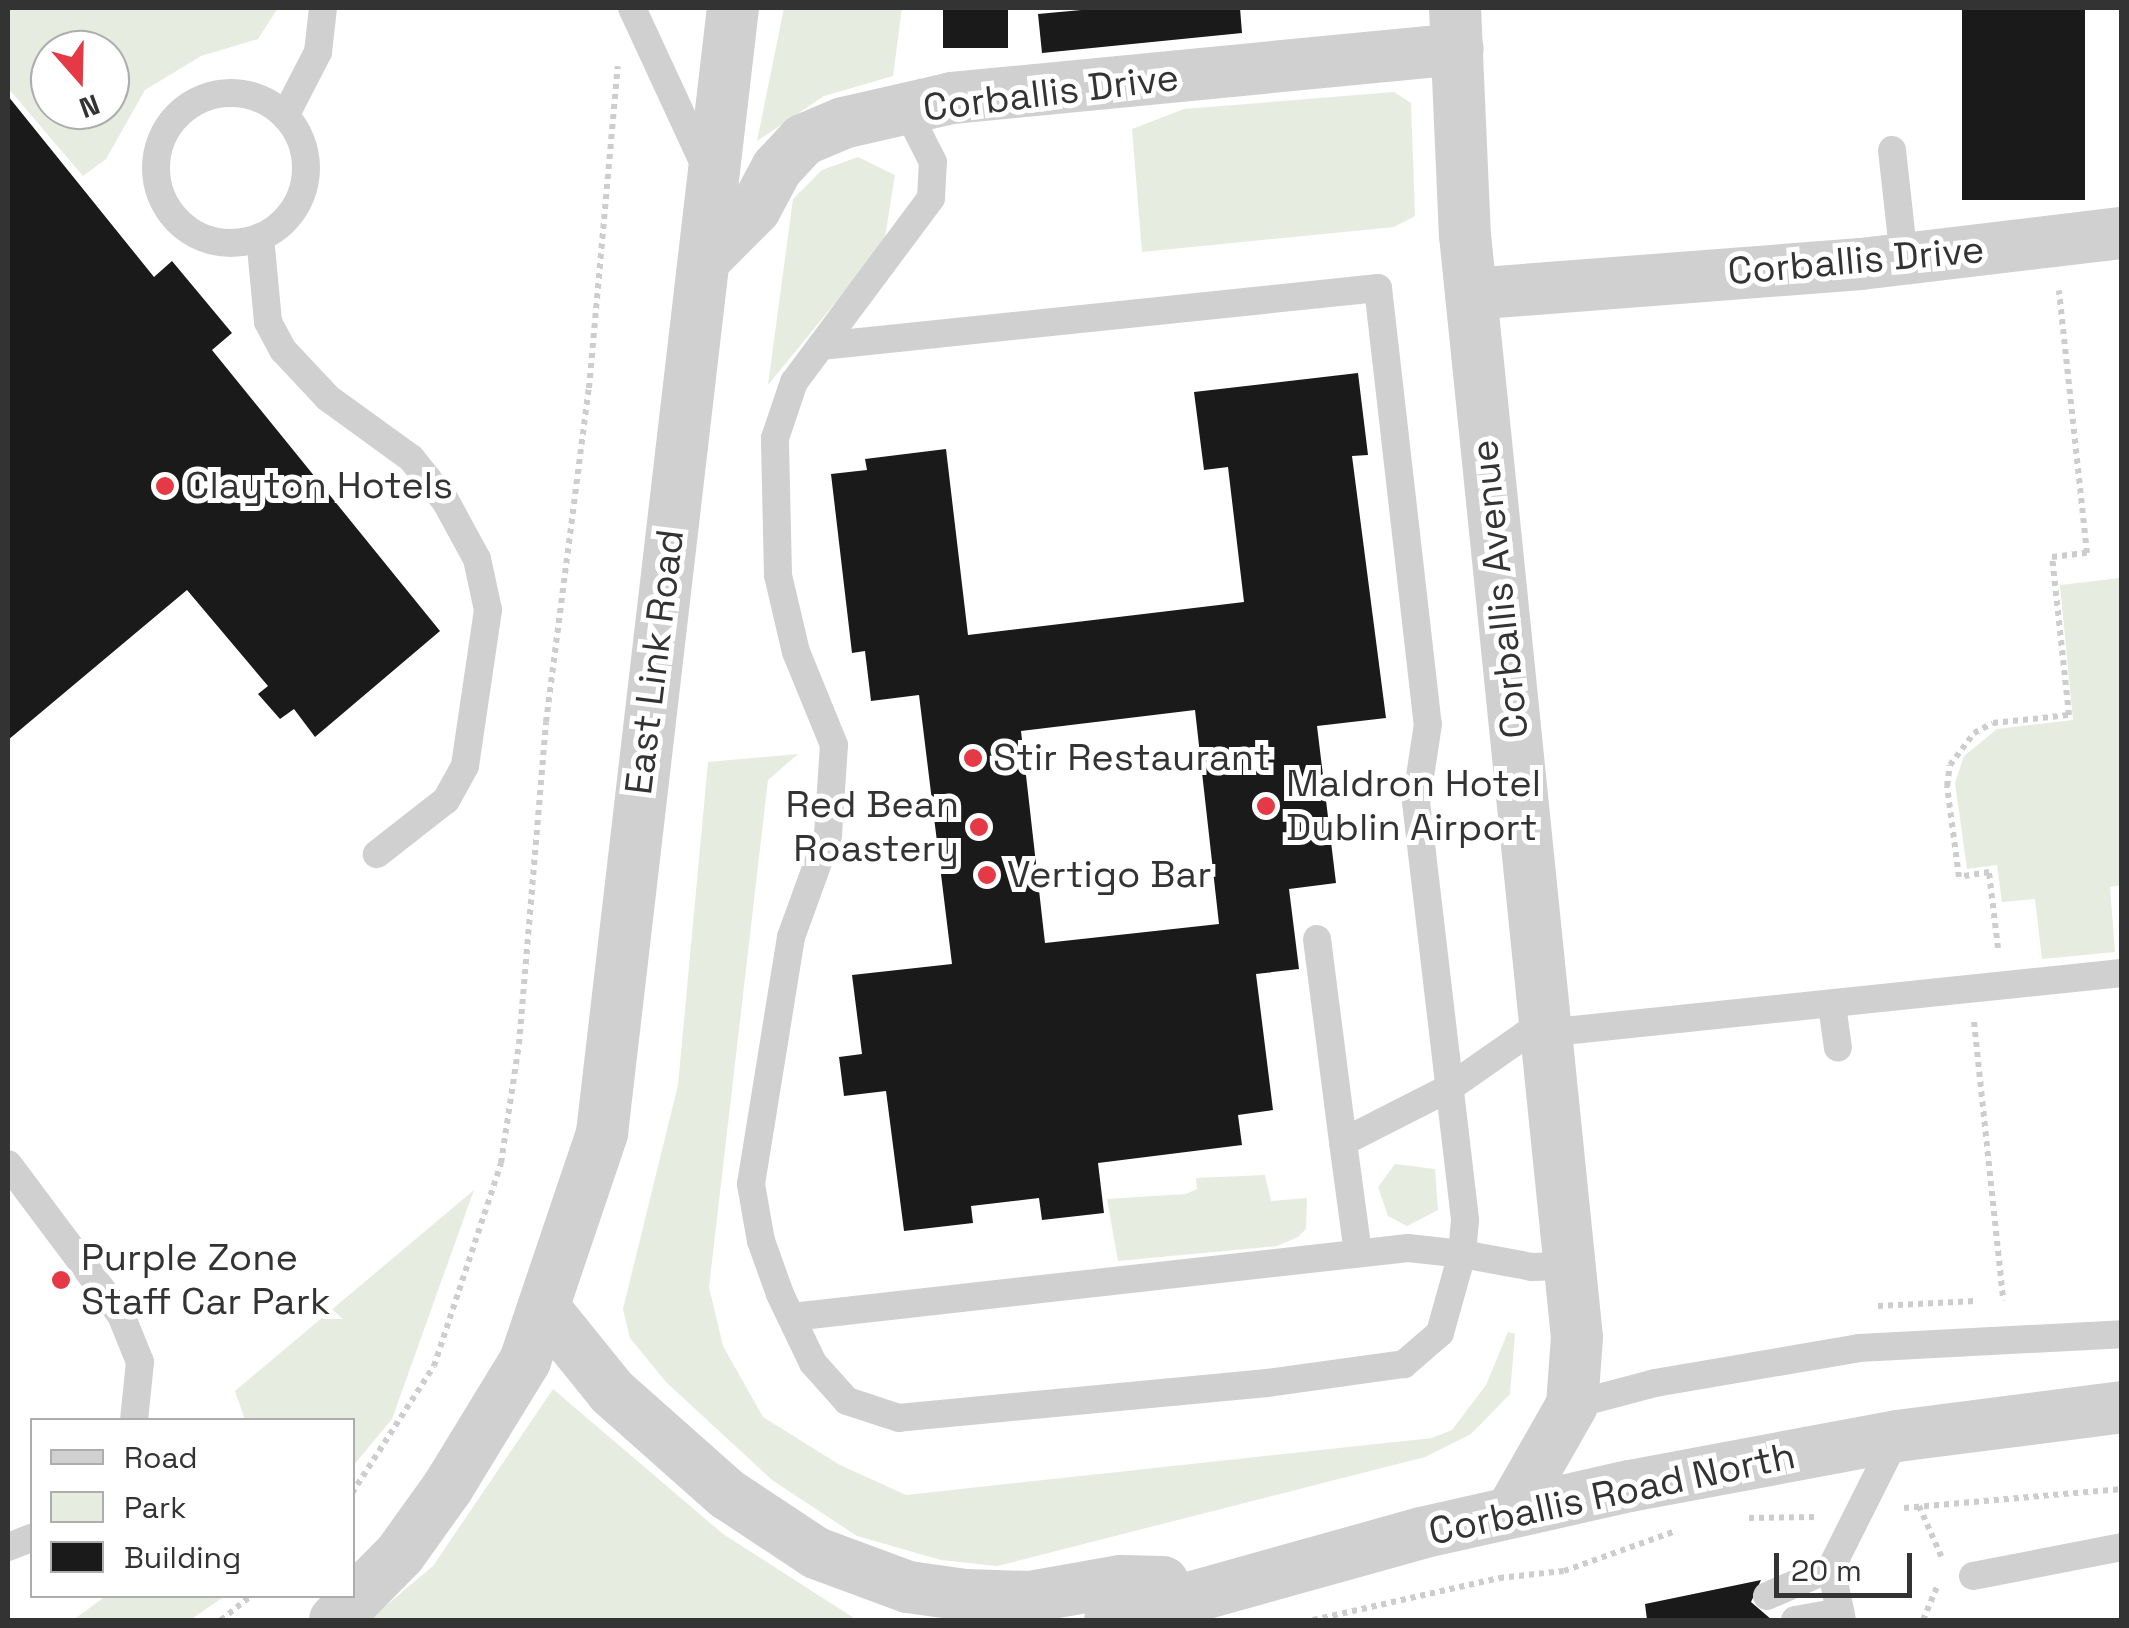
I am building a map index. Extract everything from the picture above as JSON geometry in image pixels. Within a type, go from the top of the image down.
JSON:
[{"type":"street","name":"East Link Road","points":[[336,1620],[400,1554],[448,1487],[525,1361],[602,1133],[705,258],[709,176],[733,8]]},
{"type":"street","name":"Corballis Drive","points":[[705,258],[755,209],[777,168],[802,140],[843,123],[952,98],[1457,28]]},
{"type":"street","name":"Corballis Avenue","points":[[1457,28],[1471,294],[1577,1338],[1572,1406],[1511,1512]]},
{"type":"street","name":"Corballis Drive","points":[[1471,294],[1904,258],[2102,235]]},
{"type":"street","points":[[544,1309],[612,1392],[727,1494],[816,1553],[850,1568],[965,1595],[1029,1597],[1120,1581],[1234,1582]]},
{"type":"street","name":"Corballis Road North","points":[[1110,1620],[1234,1582],[1511,1512],[1897,1436],[2122,1407]]},
{"type":"lane","points":[[286,116],[318,52],[322,8]]},
{"type":"lane","points":[[632,8],[709,176]]},
{"type":"lane","points":[[240,94],[286,116],[302,148],[304,183],[288,215],[260,238],[213,242],[172,215],[159,193],[160,143],[192,104],[215,95],[240,94]]},
{"type":"lane","points":[[821,346],[1378,288],[1428,724],[1416,802],[1466,1220],[1462,1254],[1440,1333],[1404,1364],[1083,1403],[899,1418],[847,1401],[813,1363],[761,1241],[751,1184],[791,937],[828,835],[834,745],[796,652],[778,575],[775,438],[794,382],[930,198],[932,162],[908,111]]},
{"type":"lane","points":[[1892,150],[1904,258]]},
{"type":"lane","points":[[260,238],[268,322],[283,350],[328,398],[411,458],[446,502],[477,559],[488,610],[465,766],[446,800],[377,854]]},
{"type":"lane","points":[[1318,939],[1358,1253]]},
{"type":"lane","points":[[1343,1142],[1449,1088],[1525,1035],[2122,973]]},
{"type":"lane","points":[[1832,1005],[1838,1048]]},
{"type":"lane","points":[[8,1164],[121,1315],[140,1362],[134,1418]]},
{"type":"lane","points":[[792,1317],[1408,1248],[1532,1267],[1570,1266]]},
{"type":"lane","points":[[1572,1406],[1655,1382],[1859,1348],[2122,1334]]},
{"type":"lane","points":[[1795,1620],[1841,1616],[1831,1568],[1897,1436]]},
{"type":"lane","points":[[1972,1576],[2122,1547]]},
{"type":"lane","points":[[2082,1554],[2122,1560]]},
{"type":"lane","points":[[1767,1596],[1831,1568]]},
{"type":"path","points":[[355,1488],[434,1366],[501,1163],[589,388],[618,62]]},
{"type":"path","points":[[1983,959],[1999,958],[1989,872],[1959,877],[1950,765],[1974,733],[1994,723],[2068,715],[2052,556],[2088,553],[2058,284],[2102,235]]},
{"type":"path","points":[[1973,1010],[2004,1300]]},
{"type":"path","points":[[1919,1506],[1942,1557],[1942,1576],[1922,1620]]},
{"type":"path","points":[[1313,1620],[1499,1578],[1564,1572],[1672,1532]]},
{"type":"path","points":[[221,1620],[249,1598]]},
{"type":"green space","points":[[8,8],[278,8],[258,39],[201,56],[145,90],[130,117],[130,30],[30,30],[30,114],[8,88]]},
{"type":"green space","points":[[784,8],[902,8],[893,76],[824,96],[757,141]]},
{"type":"green space","points":[[1394,92],[1411,103],[1415,216],[1394,227],[1142,252],[1132,129],[1184,109]]},
{"type":"green space","points":[[44,130],[122,130],[106,159],[83,176]]},
{"type":"green space","points":[[858,157],[895,175],[884,243],[768,385],[793,199],[822,170]]},
{"type":"green space","points":[[2120,578],[2122,885],[2110,887],[2115,952],[2042,959],[2035,899],[2002,902],[1997,865],[1967,869],[1955,783],[1964,756],[1997,729],[2073,720],[2060,585]]},
{"type":"green space","points":[[798,754],[768,780],[709,1287],[723,1346],[763,1417],[840,1465],[906,1495],[1432,1438],[1452,1430],[1486,1385],[1508,1332],[1515,1334],[1510,1394],[1471,1434],[1425,1457],[997,1566],[941,1560],[857,1536],[772,1480],[666,1382],[630,1338],[623,1309],[678,1085],[708,762]]},
{"type":"green space","points":[[1395,1164],[1435,1169],[1438,1210],[1407,1226],[1388,1216],[1378,1187]]},
{"type":"green space","points":[[1265,1175],[1271,1201],[1307,1198],[1306,1229],[1298,1237],[1277,1246],[1118,1261],[1107,1199],[1186,1194],[1197,1189],[1196,1178]]},
{"type":"green space","points":[[474,1190],[392,1419],[355,1464],[355,1418],[244,1418],[235,1391]]},
{"type":"green space","points":[[553,1389],[723,1534],[857,1620],[369,1620],[433,1566]]},
{"type":"green space","points":[[103,1598],[222,1598],[190,1620],[73,1620]]},
{"type":"building","points":[[943,8],[1008,8],[1008,48],[943,48]]},
{"type":"building","points":[[1103,8],[1240,8],[1242,33],[1042,53],[1038,14]]},
{"type":"building","points":[[1962,8],[2085,8],[2085,200],[1962,200]]},
{"type":"building","name":"Clayton Hotels","points":[[8,96],[30,123],[30,130],[35,130],[154,277],[172,261],[232,333],[212,350],[440,631],[315,737],[294,709],[280,719],[258,694],[268,686],[187,590],[8,740]]},
{"type":"building","name":"Maldron Hotel Dublin Airport","points":[[1358,373],[1368,455],[1352,456],[1386,718],[1317,726],[1336,883],[1289,889],[1299,969],[1256,974],[1273,1110],[1238,1115],[1242,1145],[1098,1163],[1104,1213],[1042,1220],[1039,1198],[971,1206],[973,1223],[904,1231],[886,1091],[844,1096],[839,1057],[862,1054],[852,975],[952,964],[919,695],[871,701],[865,651],[852,653],[831,474],[867,470],[865,459],[946,449],[968,635],[1244,602],[1228,467],[1204,470],[1194,392]],"holes":[[[1195,710],[1219,924],[1045,943],[1021,731]]]},
{"type":"building","points":[[1761,1580],[1751,1602],[1772,1620],[1647,1620],[1645,1604]]},
{"type":"place","name":"Clayton Hotels","points":[[165,486]]},
{"type":"place","name":"Stir Restaurant","points":[[973,758]]},
{"type":"place","name":"Maldron Hotel Dublin Airport","points":[[1266,806]]},
{"type":"place","name":"Red Bean Roastery","points":[[979,827]]},
{"type":"place","name":"Vertigo Bar","points":[[987,875]]},
{"type":"place","name":"Purple Zone Staff Car Park","points":[[61,1280]]}]
